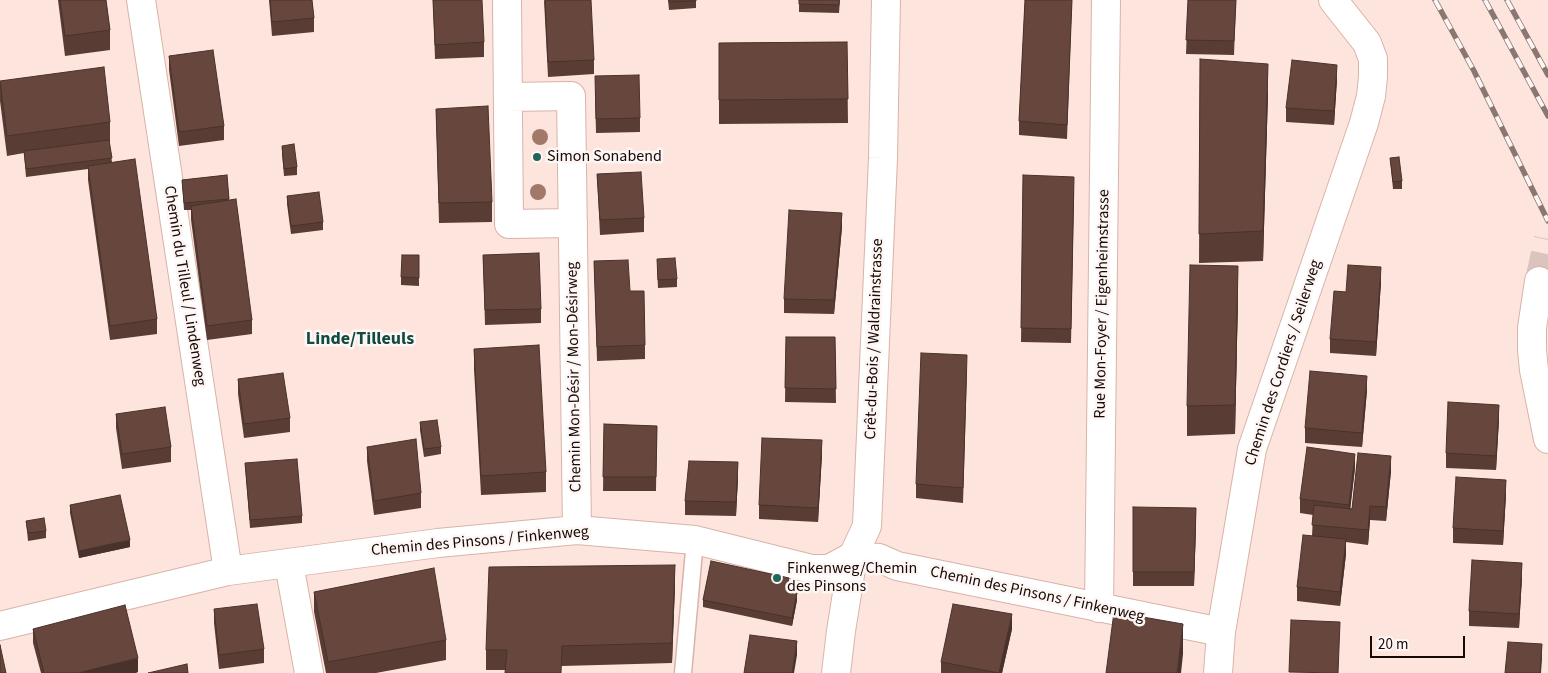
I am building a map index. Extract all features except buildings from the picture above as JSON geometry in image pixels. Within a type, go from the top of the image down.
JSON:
[{"type":"street","name":"Chemin du Tilleul / Lindenweg","points":[[141,0],[228,572]]},
{"type":"street","points":[[506,0],[509,224],[573,224]]},
{"type":"street","name":"Crêt-du-Bois / Waldrainstrasse","points":[[836,673],[853,556],[868,526],[883,158],[886,0]]},
{"type":"street","name":"Rue Mon-Foyer / Eigenheimstrasse","points":[[1099,608],[1106,0]]},
{"type":"street","name":"Chemin des Cordiers / Seilerweg","points":[[1218,673],[1221,632],[1252,449],[1364,123],[1371,96],[1373,59],[1367,43],[1333,0]]},
{"type":"street","name":"Chemin Mon-Désir / Mon-Désirweg","points":[[508,97],[571,96],[577,530]]},
{"type":"street","points":[[1539,281],[1532,328],[1532,350],[1534,370],[1548,439]]},
{"type":"street","name":"Chemin des Pinsons / Finkenweg","points":[[0,626],[228,572],[438,543],[577,530],[695,540],[812,569],[829,569],[853,556],[879,558],[897,566],[1221,632]]},
{"type":"street","points":[[289,564],[309,673]]},
{"type":"lane","points":[[683,673],[695,540]]},
{"type":"tunnel","points":[[1539,281],[1548,239]]},
{"type":"railway","points":[[1435,0],[1474,71],[1548,221]]},
{"type":"railway","points":[[1485,0],[1548,116]]},
{"type":"railway","points":[[1507,0],[1548,75]]},
{"type":"place","name":"Simon Sonabend","points":[[537,157]]},
{"type":"place","name":"Finkenweg/Chemin des Pinsons","points":[[777,578]]},
{"type":"district","name":"Linde/Tilleuls","points":[[360,340]]}]
